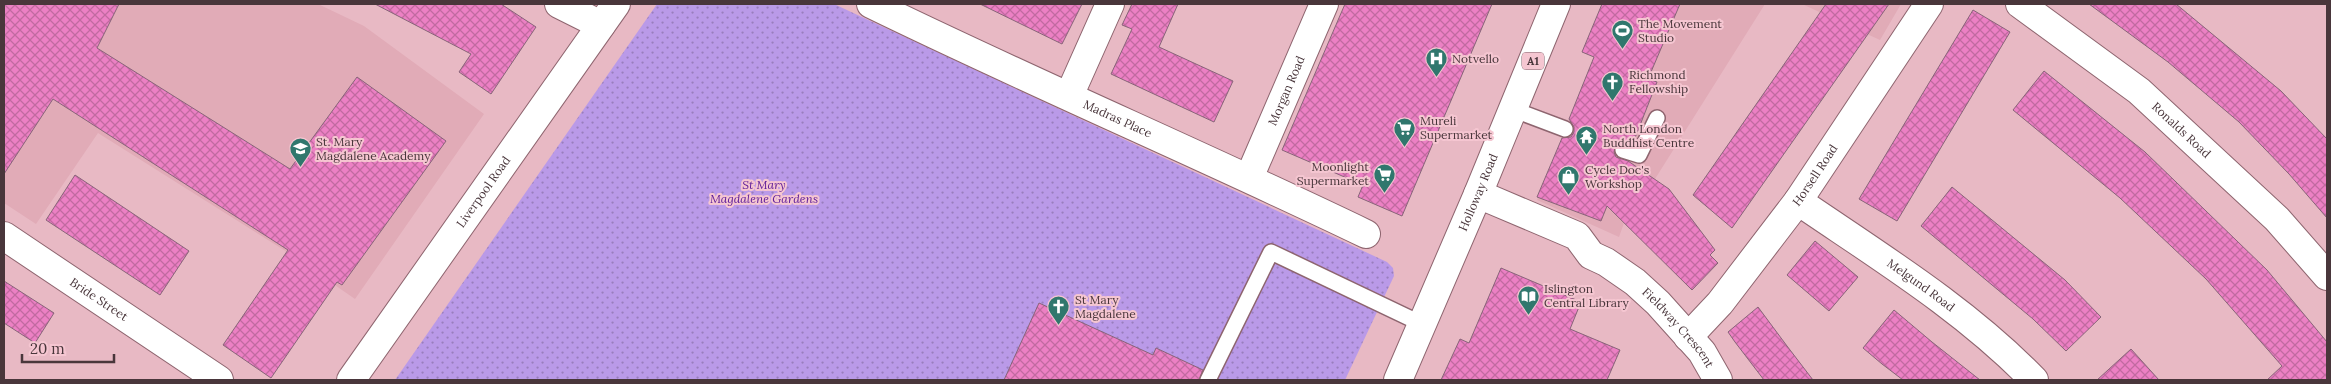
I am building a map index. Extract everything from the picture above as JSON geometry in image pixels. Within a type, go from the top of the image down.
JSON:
[{"type":"main road","points":[[560,4],[608,14]]},
{"type":"main road","name":"Madras Place","points":[[871,4],[1366,234]]},
{"type":"main road","points":[[1069,96],[1110,4]]},
{"type":"main road","name":"Morgan Road","points":[[1249,178],[1324,4]]},
{"type":"main road","name":"Holloway Road","points":[[1398,380],[1478,194],[1556,4]]},
{"type":"main road","name":"Horsell Road","points":[[1688,337],[1720,303],[1798,201],[1928,4]]},
{"type":"main road","name":"Ronalds Road","points":[[2020,4],[2139,92],[2277,219],[2327,276]]},
{"type":"main road","name":"Liverpool Road","points":[[351,380],[608,14]]},
{"type":"main road","name":"Fieldway Crescent","points":[[1478,194],[1577,236],[1591,255],[1606,262],[1635,282],[1658,303],[1702,352],[1718,380]]},
{"type":"main road","name":"Melgund Road","points":[[1798,201],[1953,308],[1997,344],[2034,380]]},
{"type":"main road","name":"Bride Street","points":[[4,236],[219,380]]},
{"type":"lane","points":[[1512,109],[1565,129]]},
{"type":"lane","points":[[1623,150],[1639,155],[1657,118]]},
{"type":"lane","points":[[1208,380],[1271,252],[1422,324]]},
{"type":"shaded area","name":"St. Mary Magdalene Academy","points":[[4,4],[318,4],[364,26],[484,114],[355,299],[287,252],[98,133],[36,224],[4,203]]},
{"type":"shaded area","points":[[1622,4],[1765,4],[1655,179],[1624,223],[1619,237],[1537,200]]},
{"type":"shaded area","points":[[1802,4],[1901,4],[1880,40]]},
{"type":"green space","name":"St Mary Magdalene Gardens","points":[[657,4],[834,4],[1387,262],[1393,268],[1394,276],[1345,380],[395,380]]},
{"type":"building","points":[[4,4],[119,4],[97,48],[290,169],[357,77],[446,141],[342,285],[337,282],[271,378],[223,345],[288,250],[53,99],[4,174]]},
{"type":"building","points":[[375,4],[501,4],[536,27],[491,94],[459,72],[471,54]]},
{"type":"building","points":[[980,4],[1082,4],[1062,44]]},
{"type":"building","points":[[1132,4],[1178,4],[1159,47],[1233,81],[1214,122],[1111,74],[1132,29],[1122,25]]},
{"type":"building","points":[[1345,4],[1492,4],[1402,216],[1358,197],[1363,185],[1282,150]]},
{"type":"building","points":[[1602,4],[1680,4],[1648,79],[1657,82],[1633,143],[1620,141],[1616,143],[1614,152],[1616,157],[1628,161],[1669,189],[1715,250],[1710,255],[1718,263],[1692,290],[1607,206],[1601,221],[1537,197],[1562,138],[1571,137],[1574,132],[1574,127],[1569,119],[1594,57],[1582,52]]},
{"type":"building","points":[[1826,4],[1889,4],[1732,228],[1693,195]]},
{"type":"building","points":[[2089,4],[2176,4],[2281,91],[2327,139],[2327,218],[2289,174],[2239,122],[2168,62]]},
{"type":"building","points":[[1973,10],[2010,32],[1897,221],[1859,199]]},
{"type":"building","points":[[2044,71],[2145,152],[2267,270],[2327,342],[2327,380],[2267,380],[2282,366],[2206,279],[2120,198],[2013,110]]},
{"type":"building","points":[[75,175],[189,251],[160,295],[46,220]]},
{"type":"building","points":[[1952,187],[2065,280],[2101,317],[2066,351],[2033,319],[1921,226]]},
{"type":"building","points":[[1815,241],[1858,277],[1829,311],[1787,275]]},
{"type":"building","name":"Islington Central Library","points":[[1501,268],[1581,302],[1570,329],[1620,350],[1607,380],[1441,380],[1460,339],[1469,343]]},
{"type":"building","points":[[4,281],[54,313],[35,343],[4,323]]},
{"type":"building","name":"St Mary Magdalene","points":[[1039,303],[1153,355],[1156,348],[1203,370],[1199,380],[1004,380]]},
{"type":"building","points":[[1758,307],[1813,380],[1764,380],[1735,342],[1728,332]]},
{"type":"building","points":[[1894,310],[1980,380],[1903,380],[1882,364],[1863,348]]},
{"type":"building","points":[[2131,349],[2159,380],[2097,380]]},
{"type":"place","name":"The Movement Studio","points":[[1622,50]]},
{"type":"place","name":"Notvello","points":[[1436,78]]},
{"type":"place","name":"Richmond Fellowship","points":[[1613,101]]},
{"type":"place","name":"Mureli Supermarket","points":[[1404,147]]},
{"type":"place","name":"North London Buddhist Centre","points":[[1587,155]]},
{"type":"place","name":"St. Mary Magdalene Academy","points":[[300,168]]},
{"type":"place","name":"Moonlight Supermarket","points":[[1385,193]]},
{"type":"place","name":"Cycle Doc's Workshop","points":[[1569,196]]},
{"type":"place","name":"Islington Central Library","points":[[1528,315]]},
{"type":"place","name":"St Mary Magdalene","points":[[1059,326]]}]
